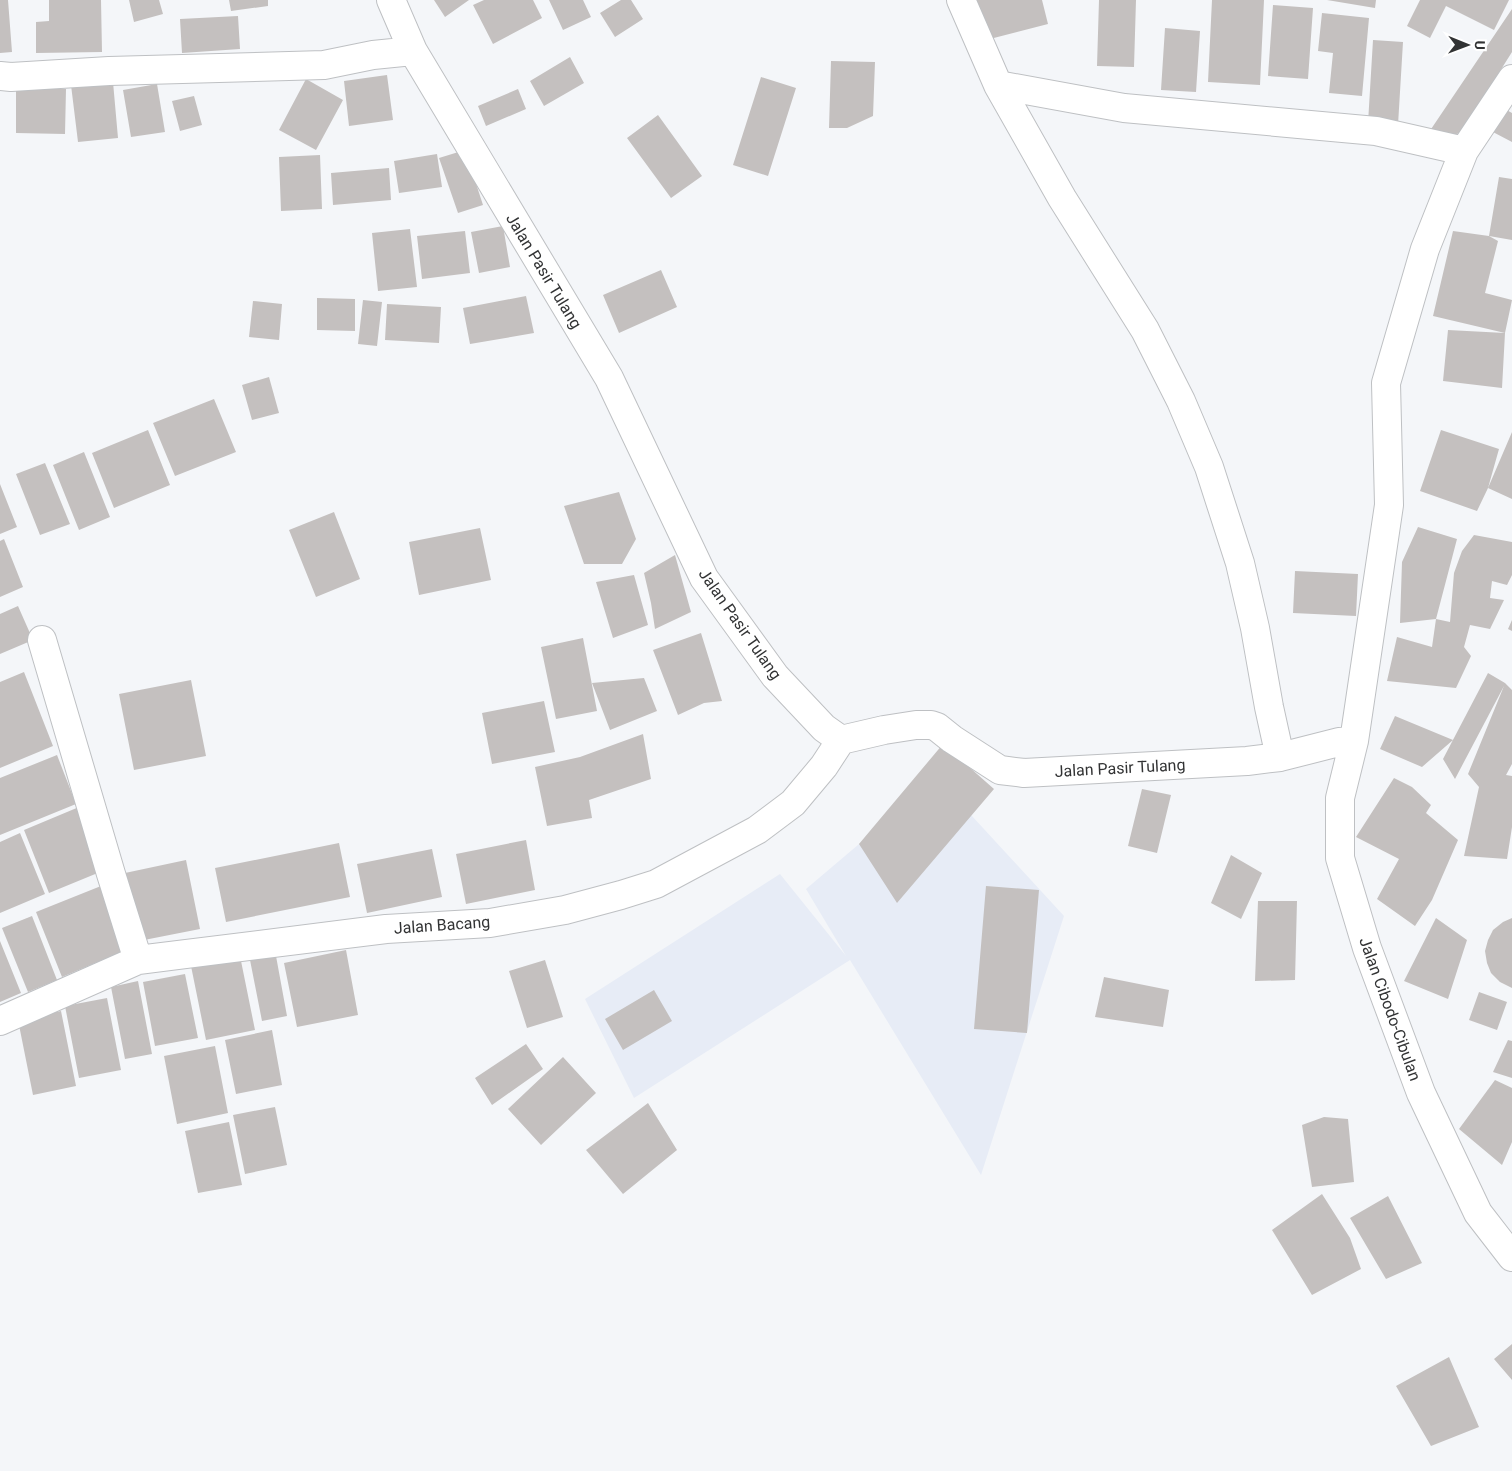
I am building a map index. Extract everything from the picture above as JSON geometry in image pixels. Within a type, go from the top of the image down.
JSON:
[{"type":"street","name":"Jalan Pasir Tulang","points":[[391,0],[413,51],[609,378],[704,578],[775,676],[824,728],[841,740],[892,728],[931,725],[937,727],[952,740],[1000,770],[1024,773],[1247,761],[1280,757],[1339,742],[1354,741]]},
{"type":"street","points":[[962,0],[998,86],[1062,198],[1144,330],[1192,425],[1209,467],[1240,563],[1256,628],[1269,707],[1280,757]]},
{"type":"street","points":[[0,76],[324,65],[373,55],[413,51]]},
{"type":"street","name":"Jalan Cibodo-Cibulan","points":[[1512,78],[1464,151],[1425,249],[1386,383],[1389,505],[1354,741],[1340,798],[1340,858],[1367,948],[1425,1102],[1478,1213],[1512,1257]]},
{"type":"street","points":[[998,86],[1124,108],[1376,131],[1464,151]]},
{"type":"street","points":[[42,640],[138,960]]},
{"type":"street","name":"Jalan Bacang","points":[[0,1021],[138,960],[386,929],[490,923],[565,910],[656,884],[757,830],[793,803],[824,766],[841,740]]},
{"type":"shaded area","points":[[937,778],[1064,916],[981,1175],[850,960],[634,1098],[585,999],[780,874],[846,956],[806,889]]},
{"type":"building","points":[[0,0],[8,0],[12,52],[0,53]]},
{"type":"building","points":[[49,0],[101,0],[102,52],[36,53],[36,22],[49,21]]},
{"type":"building","points":[[129,0],[159,0],[163,14],[134,22]]},
{"type":"building","points":[[229,0],[268,0],[268,6],[231,11]]},
{"type":"building","points":[[434,0],[469,0],[445,17]]},
{"type":"building","points":[[484,0],[533,0],[542,18],[493,44],[473,5]]},
{"type":"building","points":[[549,0],[583,0],[591,17],[563,30]]},
{"type":"building","points":[[621,0],[631,0],[643,19],[615,37],[600,13]]},
{"type":"building","points":[[976,0],[1042,0],[1048,24],[986,40]]},
{"type":"building","points":[[1099,0],[1136,0],[1134,67],[1097,66]]},
{"type":"building","points":[[1212,0],[1264,0],[1260,85],[1208,82]]},
{"type":"building","points":[[1327,0],[1376,0],[1375,8]]},
{"type":"building","points":[[1420,0],[1509,0],[1494,30],[1446,6],[1430,38],[1407,26]]},
{"type":"building","points":[[1273,5],[1313,8],[1308,79],[1268,76]]},
{"type":"building","points":[[1512,9],[1512,52],[1461,133],[1423,141]]},
{"type":"building","points":[[1322,13],[1369,18],[1362,96],[1329,93],[1333,53],[1318,51]]},
{"type":"building","points":[[238,16],[240,49],[182,53],[180,19]]},
{"type":"building","points":[[1165,28],[1200,31],[1196,92],[1161,90]]},
{"type":"building","points":[[1373,40],[1403,42],[1398,125],[1368,123]]},
{"type":"building","points":[[570,57],[584,83],[544,106],[530,81]]},
{"type":"building","points":[[831,61],[875,62],[873,116],[847,128],[829,128]]},
{"type":"building","points":[[387,75],[393,120],[349,126],[344,81]]},
{"type":"building","points":[[761,77],[796,88],[768,176],[733,165]]},
{"type":"building","points":[[306,79],[343,100],[316,150],[279,130]]},
{"type":"building","points":[[113,82],[118,138],[78,142],[71,85]]},
{"type":"building","points":[[157,84],[165,132],[131,137],[123,90]]},
{"type":"building","points":[[16,88],[66,89],[65,134],[16,133]]},
{"type":"building","points":[[518,89],[526,109],[486,126],[478,106]]},
{"type":"building","points":[[194,96],[202,125],[180,131],[172,101]]},
{"type":"building","points":[[1503,108],[1512,113],[1512,142],[1491,131]]},
{"type":"building","points":[[658,115],[702,176],[671,198],[627,138]]},
{"type":"building","points":[[465,150],[483,205],[458,213],[439,158]]},
{"type":"building","points":[[437,154],[442,187],[399,193],[394,161]]},
{"type":"building","points":[[320,155],[322,209],[281,211],[279,157]]},
{"type":"building","points":[[389,168],[391,200],[333,205],[331,173]]},
{"type":"building","points":[[1499,177],[1512,179],[1512,240],[1489,236]]},
{"type":"building","points":[[503,226],[510,267],[479,273],[471,232]]},
{"type":"building","points":[[410,229],[417,287],[378,291],[372,233]]},
{"type":"building","points":[[465,231],[470,273],[422,279],[417,236]]},
{"type":"building","points":[[1453,231],[1489,236],[1498,241],[1485,293],[1512,300],[1505,333],[1433,316]]},
{"type":"building","points":[[661,270],[677,307],[619,333],[603,295]]},
{"type":"building","points":[[526,296],[534,333],[470,344],[463,308]]},
{"type":"building","points":[[317,298],[355,299],[355,331],[317,330]]},
{"type":"building","points":[[363,300],[382,302],[377,346],[358,344]]},
{"type":"building","points":[[253,301],[282,304],[279,340],[249,337]]},
{"type":"building","points":[[387,304],[441,307],[439,343],[385,340]]},
{"type":"building","points":[[1448,330],[1505,333],[1502,388],[1443,381]]},
{"type":"building","points":[[269,377],[279,413],[252,420],[242,385]]},
{"type":"building","points":[[214,399],[236,452],[175,476],[153,423]]},
{"type":"building","points":[[148,430],[170,485],[114,508],[92,453]]},
{"type":"building","points":[[1441,430],[1499,449],[1488,488],[1477,511],[1420,491]]},
{"type":"building","points":[[1512,432],[1512,499],[1488,488]]},
{"type":"building","points":[[84,452],[110,517],[79,530],[53,465]]},
{"type":"building","points":[[45,463],[70,524],[40,535],[16,474]]},
{"type":"building","points":[[0,484],[17,527],[0,534]]},
{"type":"building","points":[[619,492],[636,539],[622,564],[584,564],[564,506]]},
{"type":"building","points":[[334,512],[360,579],[316,597],[289,530]]},
{"type":"building","points":[[1418,527],[1457,539],[1436,619],[1400,623],[1402,562]]},
{"type":"building","points":[[480,528],[491,580],[419,595],[409,542]]},
{"type":"building","points":[[1474,535],[1512,542],[1512,575],[1507,585],[1492,581],[1490,598],[1504,600],[1490,629],[1470,625],[1464,647],[1471,656],[1456,688],[1387,681],[1397,637],[1432,647],[1436,619],[1450,622],[1454,573],[1462,551]]},
{"type":"building","points":[[4,539],[23,587],[0,597],[0,541]]},
{"type":"building","points":[[675,555],[691,612],[655,629],[644,573]]},
{"type":"building","points":[[1295,571],[1358,574],[1356,616],[1293,613]]},
{"type":"building","points":[[634,575],[648,625],[613,638],[596,582]]},
{"type":"building","points":[[18,606],[33,640],[0,654],[0,614]]},
{"type":"building","points":[[1512,620],[1512,631],[1508,629]]},
{"type":"building","points":[[701,633],[722,701],[704,703],[678,715],[653,650]]},
{"type":"building","points":[[583,638],[597,711],[556,719],[541,647]]},
{"type":"building","points":[[24,672],[53,746],[0,768],[0,682]]},
{"type":"building","points":[[1488,673],[1505,683],[1512,690],[1512,764],[1506,775],[1512,776],[1512,827],[1507,859],[1464,856],[1479,787],[1468,774],[1504,686],[1455,779],[1443,759]]},
{"type":"building","points":[[644,678],[657,711],[610,730],[592,683]]},
{"type":"building","points":[[191,680],[206,756],[134,770],[119,694]]},
{"type":"building","points":[[544,701],[555,752],[492,764],[482,713]]},
{"type":"building","points":[[1395,716],[1453,740],[1422,767],[1380,749]]},
{"type":"building","points":[[643,734],[651,779],[589,800],[592,818],[547,826],[535,767],[580,757]]},
{"type":"building","points":[[943,744],[994,789],[897,903],[859,844]]},
{"type":"building","points":[[57,755],[76,804],[0,835],[0,778]]},
{"type":"building","points":[[1394,778],[1412,787],[1431,805],[1426,813],[1458,840],[1432,900],[1415,926],[1377,899],[1399,859],[1356,837]]},
{"type":"building","points":[[1142,789],[1171,795],[1157,853],[1128,846]]},
{"type":"building","points":[[79,807],[105,870],[49,893],[24,830]]},
{"type":"building","points":[[20,833],[45,894],[0,913],[0,842]]},
{"type":"building","points":[[526,840],[535,890],[466,904],[456,854]]},
{"type":"building","points":[[339,843],[350,897],[226,922],[215,868]]},
{"type":"building","points":[[432,849],[442,897],[367,913],[357,864]]},
{"type":"building","points":[[1231,855],[1262,873],[1241,919],[1211,903]]},
{"type":"building","points":[[186,860],[200,929],[139,941],[125,873]]},
{"type":"building","points":[[101,886],[126,950],[62,977],[36,912]]},
{"type":"building","points":[[986,886],[1039,890],[1027,1033],[974,1029]]},
{"type":"building","points":[[1258,901],[1297,901],[1295,980],[1255,981]]},
{"type":"building","points":[[32,916],[57,980],[28,992],[2,928]]},
{"type":"building","points":[[1436,918],[1467,940],[1448,999],[1404,981]]},
{"type":"building","points":[[1512,918],[1512,988],[1500,982],[1491,973],[1485,951],[1493,930]]},
{"type":"building","points":[[0,941],[21,993],[0,1002]]},
{"type":"building","points":[[346,950],[358,1015],[297,1027],[284,963]]},
{"type":"building","points":[[240,956],[255,1030],[206,1040],[191,966]]},
{"type":"building","points":[[276,956],[287,1016],[262,1021],[250,960]]},
{"type":"building","points":[[545,960],[563,1017],[527,1028],[509,971]]},
{"type":"building","points":[[185,974],[198,1038],[155,1046],[143,982]]},
{"type":"building","points":[[1104,977],[1169,990],[1163,1027],[1095,1017]]},
{"type":"building","points":[[138,981],[152,1054],[125,1059],[111,987]]},
{"type":"building","points":[[654,990],[672,1021],[623,1050],[605,1019]]},
{"type":"building","points":[[1479,992],[1507,1002],[1497,1030],[1469,1020]]},
{"type":"building","points":[[107,998],[121,1070],[79,1078],[65,1006]]},
{"type":"building","points":[[61,1011],[76,1086],[33,1095],[18,1020]]},
{"type":"building","points":[[272,1030],[282,1085],[236,1094],[225,1040]]},
{"type":"building","points":[[1508,1040],[1512,1041],[1512,1078],[1493,1072]]},
{"type":"building","points":[[526,1044],[543,1069],[492,1105],[475,1078]]},
{"type":"building","points":[[215,1046],[228,1113],[177,1124],[164,1056]]},
{"type":"building","points":[[563,1057],[596,1093],[541,1145],[508,1109]]},
{"type":"building","points":[[1495,1080],[1512,1088],[1512,1142],[1502,1165],[1459,1129]]},
{"type":"building","points":[[648,1103],[677,1150],[623,1194],[586,1150]]},
{"type":"building","points":[[275,1107],[287,1165],[245,1174],[233,1115]]},
{"type":"building","points":[[1324,1117],[1348,1119],[1354,1182],[1312,1187],[1302,1125]]},
{"type":"building","points":[[229,1122],[242,1185],[198,1193],[185,1131]]},
{"type":"building","points":[[1322,1194],[1350,1238],[1361,1269],[1312,1295],[1272,1230]]},
{"type":"building","points":[[1388,1196],[1422,1263],[1386,1279],[1350,1218]]},
{"type":"building","points":[[1512,1344],[1512,1380],[1494,1359]]},
{"type":"building","points":[[1449,1357],[1479,1427],[1431,1446],[1396,1386]]}]
